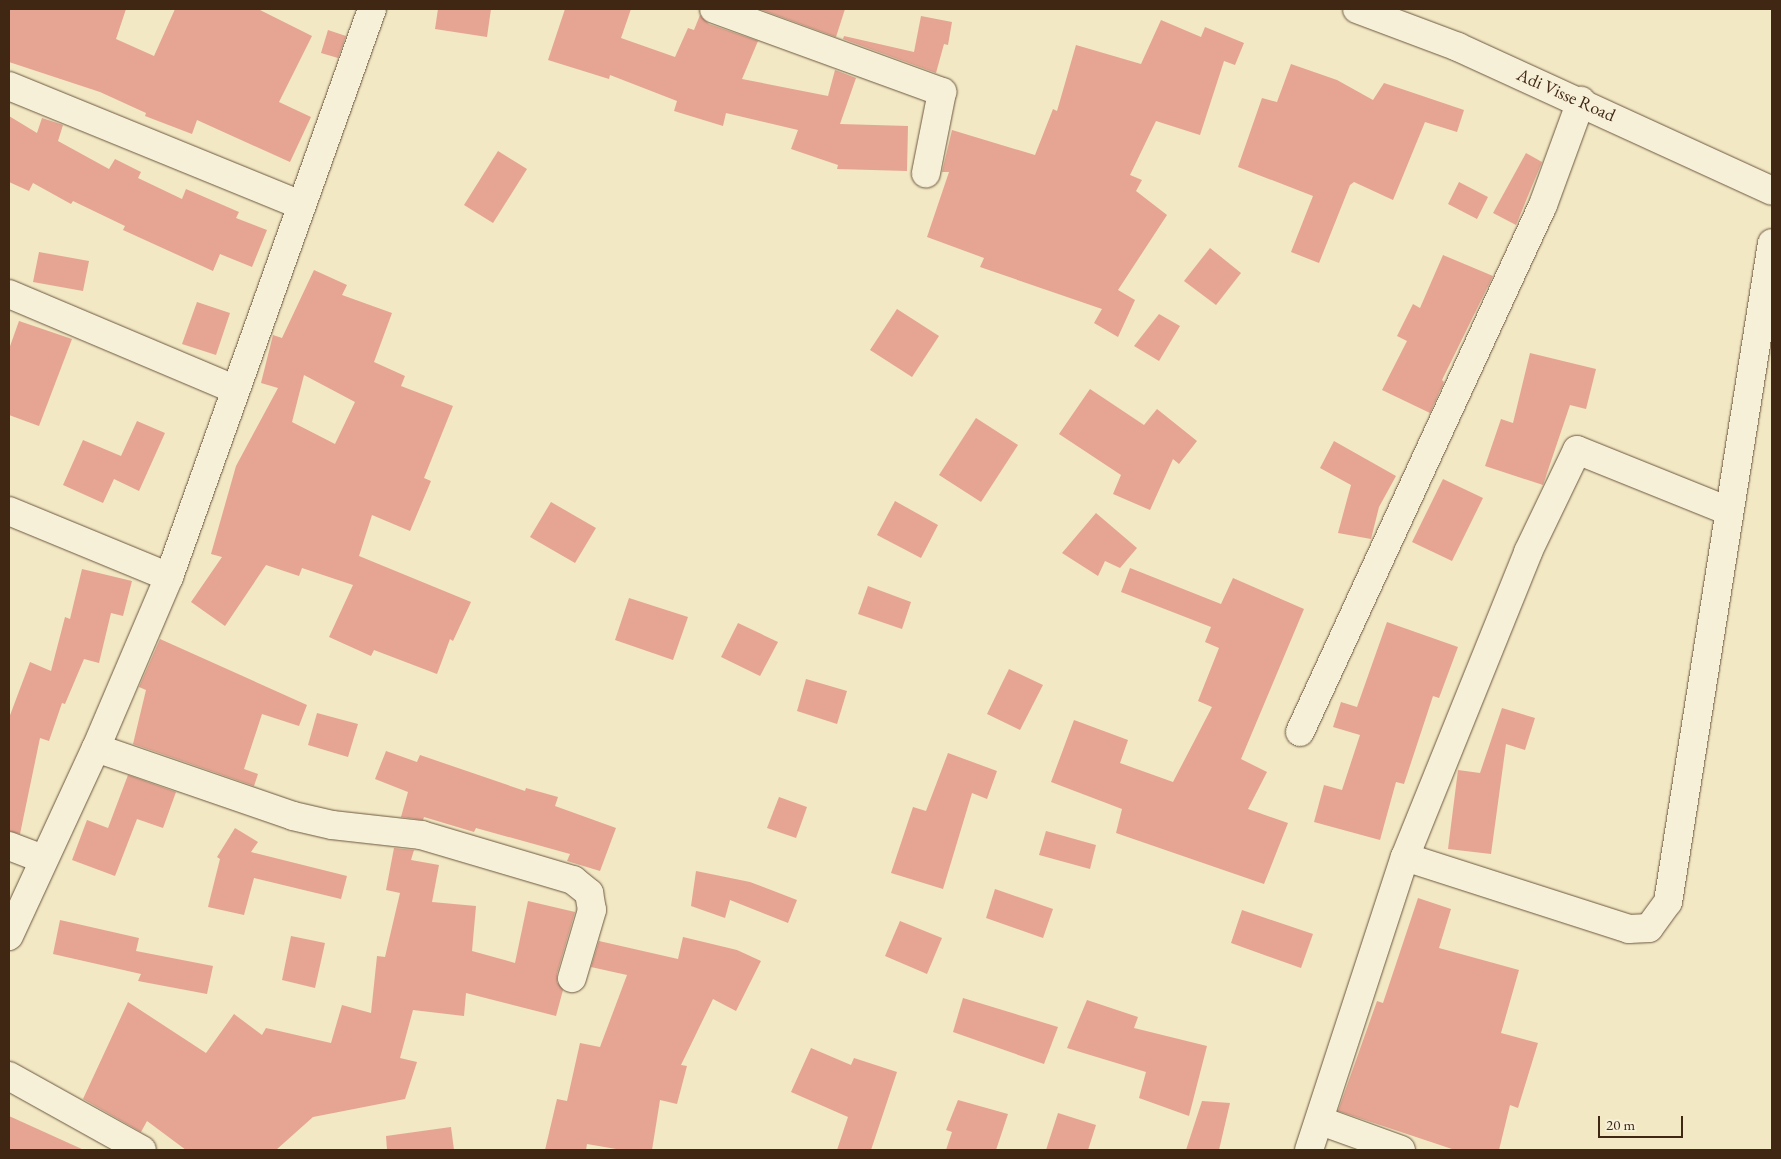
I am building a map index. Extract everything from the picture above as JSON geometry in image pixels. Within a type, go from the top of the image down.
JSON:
[{"type":"street","points":[[714,9],[942,92],[926,173]]},
{"type":"street","name":"Adi Visse Road","points":[[1357,9],[1458,47],[1581,101],[1772,191]]},
{"type":"street","points":[[9,936],[96,748],[169,577],[301,204],[364,11]]},
{"type":"street","points":[[9,86],[301,204]]},
{"type":"street","points":[[1300,732],[1542,205],[1581,101]]},
{"type":"street","points":[[1405,857],[1629,930],[1649,928],[1668,902],[1772,243]]},
{"type":"street","points":[[9,294],[234,389]]},
{"type":"street","points":[[1310,1150],[1321,1122],[1405,857],[1528,552],[1577,450],[1729,511]]},
{"type":"street","points":[[9,511],[169,577]]},
{"type":"street","points":[[96,748],[293,816],[332,825],[421,835],[573,880],[589,894],[592,910],[572,978]]},
{"type":"street","points":[[9,846],[43,859]]},
{"type":"street","points":[[9,1076],[142,1150]]},
{"type":"street","points":[[1321,1122],[1401,1150]]},
{"type":"building","points":[[9,9],[126,9],[116,39],[154,56],[175,9],[258,9],[312,36],[279,102],[311,117],[290,162],[197,120],[192,134],[145,116],[146,113],[100,92],[9,62]]},
{"type":"building","points":[[438,9],[491,9],[487,37],[435,29]]},
{"type":"building","points":[[565,9],[631,9],[621,38],[675,57],[688,28],[694,30],[700,15],[709,24],[758,41],[742,79],[828,96],[835,70],[856,78],[840,124],[908,126],[907,171],[837,169],[838,165],[791,149],[798,130],[726,113],[723,126],[674,111],[677,101],[610,75],[609,79],[548,60]]},
{"type":"building","points":[[759,9],[845,9],[836,37]]},
{"type":"building","points":[[921,16],[952,22],[948,45],[944,44],[936,73],[843,39],[844,36],[914,52]]},
{"type":"building","points":[[1161,20],[1201,37],[1205,27],[1244,43],[1235,65],[1224,61],[1200,135],[1156,121],[1130,175],[1142,180],[1136,191],[1167,215],[1118,290],[1135,300],[1118,337],[1094,323],[1102,309],[980,267],[984,258],[927,237],[949,172],[942,172],[952,130],[1035,155],[1053,109],[1057,111],[1076,45],[1141,64]]},
{"type":"building","points":[[328,30],[346,36],[338,58],[321,53]]},
{"type":"building","points":[[1291,64],[1337,80],[1373,100],[1384,83],[1464,110],[1457,132],[1425,122],[1393,200],[1354,182],[1350,185],[1319,263],[1291,252],[1313,196],[1238,167],[1262,98],[1277,102]]},
{"type":"building","points":[[9,116],[37,133],[42,118],[63,125],[58,141],[109,169],[115,159],[141,172],[138,178],[182,199],[186,189],[239,212],[236,218],[267,230],[252,267],[220,254],[213,271],[123,230],[125,226],[73,201],[71,204],[33,183],[29,191],[9,182]]},
{"type":"building","points":[[498,151],[527,169],[493,223],[464,205]]},
{"type":"building","points":[[1526,153],[1542,162],[1516,225],[1493,213]]},
{"type":"building","points":[[1459,182],[1488,197],[1477,219],[1448,204]]},
{"type":"building","points":[[1210,248],[1241,273],[1216,305],[1184,281]]},
{"type":"building","points":[[39,252],[89,261],[83,291],[33,282]]},
{"type":"building","points":[[1443,255],[1493,276],[1442,380],[1444,382],[1430,413],[1382,390],[1407,341],[1397,336],[1413,304],[1420,308]]},
{"type":"building","points":[[314,270],[347,285],[342,295],[392,313],[374,362],[405,376],[401,386],[453,406],[424,478],[431,481],[410,531],[372,515],[359,556],[471,602],[453,641],[450,639],[437,674],[374,650],[371,656],[329,637],[353,585],[302,568],[299,576],[266,565],[225,626],[191,602],[222,557],[211,554],[236,466],[278,388],[261,383],[273,335],[282,338]],"holes":[[[304,375],[355,402],[335,444],[292,422]]]},
{"type":"building","points":[[197,302],[230,313],[216,355],[182,344]]},
{"type":"building","points":[[897,309],[939,336],[912,377],[870,350]]},
{"type":"building","points":[[1159,314],[1180,326],[1159,361],[1134,346]]},
{"type":"building","points":[[19,321],[72,339],[39,426],[9,415],[9,349]]},
{"type":"building","points":[[1530,353],[1596,369],[1586,409],[1570,405],[1543,485],[1485,466],[1501,419],[1513,423]]},
{"type":"building","points":[[1090,389],[1144,425],[1157,409],[1197,441],[1179,464],[1173,459],[1150,510],[1113,494],[1121,475],[1059,434]]},
{"type":"building","points":[[976,418],[1018,445],[981,502],[939,475]]},
{"type":"building","points":[[137,421],[165,433],[139,491],[114,479],[103,503],[63,485],[83,440],[121,456]]},
{"type":"building","points":[[1334,441],[1396,476],[1379,507],[1371,539],[1338,533],[1351,485],[1320,468]]},
{"type":"building","points":[[1443,479],[1483,498],[1452,561],[1412,542]]},
{"type":"building","points":[[895,501],[938,525],[921,558],[877,535]]},
{"type":"building","points":[[551,502],[596,528],[575,563],[530,537]]},
{"type":"building","points":[[1096,513],[1137,548],[1120,568],[1105,561],[1098,576],[1062,553]]},
{"type":"building","points":[[1130,568],[1221,604],[1233,578],[1304,609],[1241,759],[1267,772],[1248,809],[1288,823],[1264,884],[1116,833],[1122,809],[1051,782],[1074,720],[1128,740],[1120,763],[1173,782],[1212,707],[1198,701],[1219,648],[1205,642],[1211,627],[1121,592]]},
{"type":"building","points":[[82,569],[132,581],[123,616],[111,613],[99,663],[84,659],[65,704],[62,703],[49,741],[40,738],[20,834],[9,831],[9,718],[30,662],[51,671],[65,617],[70,619]]},
{"type":"building","points":[[868,586],[911,602],[902,629],[858,614]]},
{"type":"building","points":[[629,598],[688,617],[673,660],[615,640]]},
{"type":"building","points":[[1387,622],[1458,647],[1439,698],[1433,696],[1404,784],[1396,782],[1380,840],[1314,822],[1324,785],[1342,790],[1360,735],[1333,727],[1341,702],[1357,707]]},
{"type":"building","points":[[738,623],[778,642],[760,676],[721,657]]},
{"type":"building","points":[[160,639],[307,705],[299,726],[262,714],[244,769],[258,774],[254,786],[133,744],[146,690],[139,687]]},
{"type":"building","points":[[1009,669],[1043,685],[1020,730],[987,714]]},
{"type":"building","points":[[806,679],[847,691],[837,724],[797,711]]},
{"type":"building","points":[[1502,708],[1535,718],[1525,750],[1506,744],[1491,854],[1448,849],[1458,770],[1480,773]]},
{"type":"building","points":[[317,713],[358,724],[348,757],[308,745]]},
{"type":"building","points":[[386,751],[417,762],[420,755],[525,791],[526,788],[558,797],[555,806],[616,828],[600,871],[567,861],[570,854],[476,828],[474,832],[424,817],[423,820],[401,817],[408,792],[375,779]]},
{"type":"building","points":[[948,753],[997,771],[987,799],[972,793],[943,889],[891,873],[913,807],[926,811]]},
{"type":"building","points":[[128,775],[176,792],[163,828],[137,819],[115,876],[72,860],[87,820],[108,828]]},
{"type":"building","points":[[779,797],[807,807],[796,838],[767,828]]},
{"type":"building","points":[[235,828],[258,842],[251,852],[347,876],[341,899],[254,878],[244,915],[208,907],[220,859],[217,857]]},
{"type":"building","points":[[1046,831],[1096,845],[1090,869],[1039,855]]},
{"type":"building","points":[[394,848],[414,850],[411,860],[439,865],[432,902],[476,906],[472,951],[515,963],[528,901],[575,912],[557,974],[557,982],[563,990],[556,1016],[466,993],[464,1016],[413,1010],[400,1058],[417,1062],[405,1099],[313,1117],[276,1150],[186,1150],[147,1121],[141,1132],[83,1099],[128,1002],[206,1053],[234,1014],[262,1035],[266,1028],[331,1043],[342,1005],[371,1013],[377,956],[385,957],[400,893],[386,890]]},
{"type":"building","points":[[696,871],[750,882],[797,900],[788,923],[730,900],[725,918],[691,906]]},
{"type":"building","points":[[995,889],[1053,909],[1043,938],[986,918]]},
{"type":"building","points":[[1418,898],[1451,909],[1439,948],[1519,970],[1501,1033],[1538,1043],[1518,1108],[1510,1105],[1499,1150],[1455,1150],[1338,1111],[1377,1001],[1383,1003]]},
{"type":"building","points":[[1242,910],[1313,934],[1301,968],[1231,943]]},
{"type":"building","points":[[60,920],[139,938],[136,951],[213,966],[207,994],[138,981],[141,974],[53,954]]},
{"type":"building","points":[[900,921],[942,938],[927,974],[885,956]]},
{"type":"building","points":[[291,936],[325,943],[315,988],[282,980]]},
{"type":"building","points":[[683,937],[737,950],[761,961],[736,1011],[713,999],[681,1065],[687,1066],[677,1104],[660,1100],[652,1150],[622,1150],[587,1144],[586,1150],[545,1150],[557,1099],[567,1101],[580,1043],[600,1047],[627,975],[591,967],[599,941],[678,959]]},
{"type":"building","points":[[963,998],[1058,1027],[1044,1064],[953,1032]]},
{"type":"building","points":[[1087,1000],[1138,1017],[1134,1028],[1207,1046],[1189,1116],[1139,1098],[1146,1072],[1067,1048]]},
{"type":"building","points":[[811,1048],[851,1065],[854,1058],[897,1072],[871,1150],[837,1150],[848,1117],[791,1092]]},
{"type":"building","points":[[958,1100],[1008,1114],[996,1150],[946,1150],[952,1132],[946,1130]]},
{"type":"building","points":[[1202,1101],[1230,1103],[1219,1150],[1186,1150]]},
{"type":"building","points":[[1058,1113],[1096,1125],[1088,1150],[1046,1150]]},
{"type":"building","points":[[9,1116],[84,1150],[9,1150]]},
{"type":"building","points":[[451,1127],[454,1150],[387,1150],[386,1136]]}]
